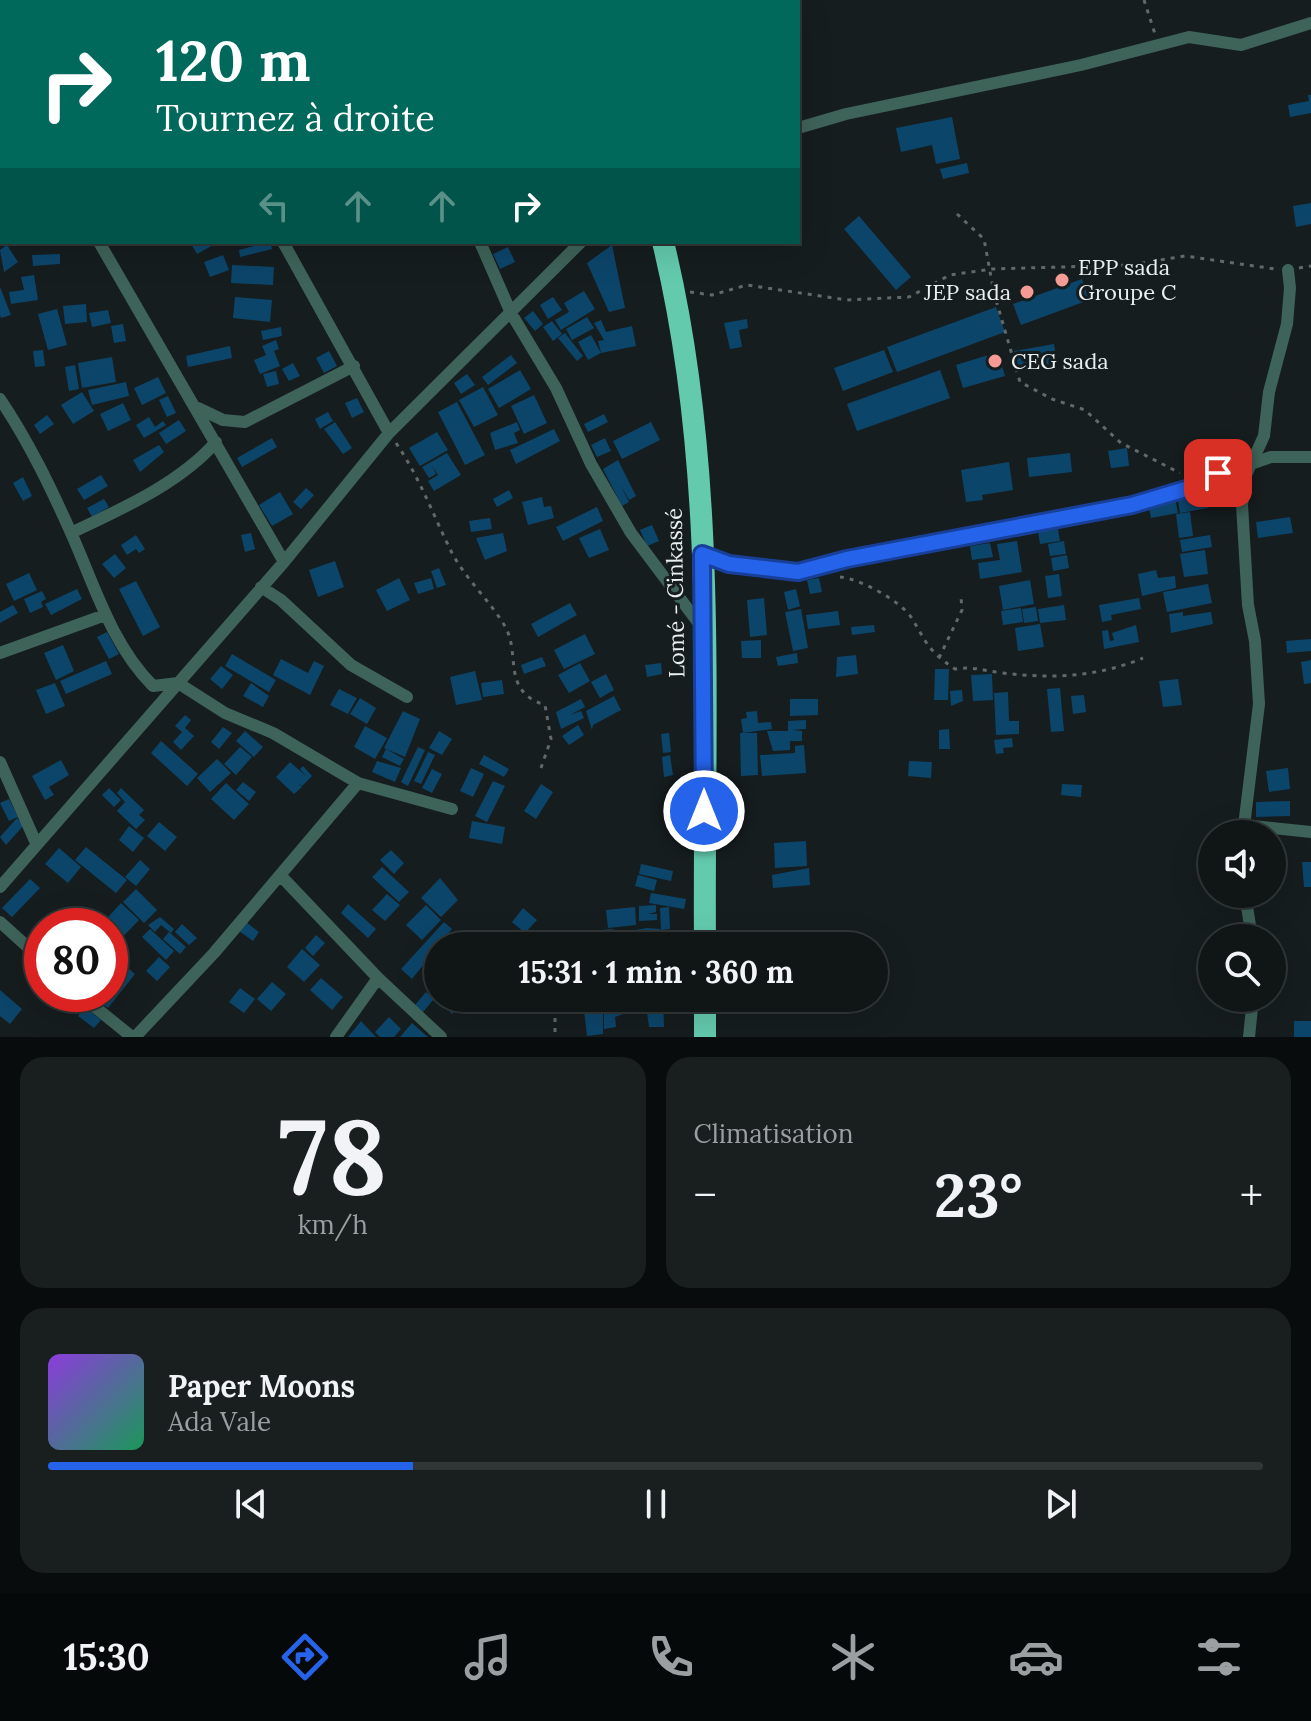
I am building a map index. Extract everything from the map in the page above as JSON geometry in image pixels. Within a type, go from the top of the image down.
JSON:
[{"type":"highway","name":"Lomé - Cinkassé","points":[[663,244],[675,291],[692,398],[702,554],[705,932]]},
{"type":"highway","points":[[705,1012],[705,1037]]},
{"type":"street","points":[[800,127],[846,114],[1149,49],[1189,37],[1241,45],[1311,23]]},
{"type":"street","points":[[100,244],[284,562]]},
{"type":"street","points":[[284,244],[389,433]]},
{"type":"street","points":[[481,244],[511,313],[556,388],[591,464],[631,533],[703,629]]},
{"type":"street","points":[[0,887],[284,562],[389,433],[579,244]]},
{"type":"street","points":[[1245,820],[1259,704],[1255,641],[1248,605],[1242,505],[1252,463],[1264,436],[1269,392],[1287,324],[1288,270]]},
{"type":"street","points":[[194,405],[223,420],[245,422],[354,366]]},
{"type":"street","points":[[0,399],[27,438],[105,615],[133,667],[153,686],[178,683],[225,713],[273,733],[358,783],[452,809]]},
{"type":"street","points":[[71,533],[143,499],[202,458],[216,442]]},
{"type":"street","points":[[702,554],[729,564],[798,572],[847,559],[1132,505],[1271,457],[1311,457]]},
{"type":"street","points":[[261,587],[281,600],[351,665],[407,697]]},
{"type":"street","points":[[0,653],[105,615]]},
{"type":"street","points":[[0,762],[36,843]]},
{"type":"street","points":[[102,1012],[134,1037],[281,876],[331,811],[358,783]]},
{"type":"street","points":[[1286,831],[1311,832]]},
{"type":"street","points":[[281,876],[378,978],[441,1037]]},
{"type":"street","points":[[0,922],[24,944]]},
{"type":"street","points":[[336,1037],[378,978]]},
{"type":"street","points":[[1249,1037],[1252,1012]]},
{"type":"path","points":[[1144,0],[1155,36],[1149,49]]},
{"type":"path","points":[[957,214],[984,239],[992,269],[994,293],[1020,382],[1052,399],[1085,410],[1121,443],[1199,483]]},
{"type":"path","points":[[675,291],[712,295],[747,285],[847,300],[909,297],[950,275],[992,269],[1130,265],[1185,256],[1288,270],[1311,266]]},
{"type":"path","points":[[389,433],[416,472],[453,553],[478,594],[504,624],[515,677],[524,694],[545,705],[551,739],[541,768]]},
{"type":"path","points":[[840,577],[865,583],[910,615],[930,652],[955,669],[972,666],[1001,673],[1062,677],[1122,667],[1143,658]]},
{"type":"path","points":[[939,658],[962,610],[961,597]]},
{"type":"path","points":[[555,1012],[555,1037]]},
{"type":"building","points":[[1308,95],[1311,95],[1311,113],[1290,117],[1288,105],[1309,101]]},
{"type":"building","points":[[952,117],[960,159],[936,164],[932,145],[901,152],[896,128]]},
{"type":"building","points":[[967,163],[969,173],[943,179],[940,169]]},
{"type":"building","points":[[1311,203],[1311,224],[1296,227],[1293,206]]},
{"type":"building","points":[[859,216],[911,277],[896,290],[844,229]]},
{"type":"building","points":[[191,244],[215,244],[197,254]]},
{"type":"building","points":[[262,244],[271,244],[272,249],[240,257],[239,250]]},
{"type":"building","points":[[7,245],[18,262],[4,272],[0,250]]},
{"type":"building","points":[[612,245],[625,308],[609,312],[587,263]]},
{"type":"building","points":[[508,247],[515,262],[500,269],[493,254]]},
{"type":"building","points":[[60,254],[60,264],[33,266],[32,255]]},
{"type":"building","points":[[223,255],[229,270],[210,277],[204,262]]},
{"type":"building","points":[[232,265],[274,267],[273,285],[231,283]]},
{"type":"building","points":[[34,275],[38,300],[11,304],[9,292],[24,290],[21,277]]},
{"type":"building","points":[[1082,279],[1089,300],[1021,325],[1013,304]]},
{"type":"building","points":[[0,287],[11,315],[1,318],[0,315]]},
{"type":"building","points":[[584,291],[595,309],[561,330],[555,320],[569,312],[564,303]]},
{"type":"building","points":[[235,297],[272,300],[270,322],[233,318]]},
{"type":"building","points":[[553,297],[562,310],[548,319],[540,305]]},
{"type":"building","points":[[86,304],[87,322],[65,324],[63,306]]},
{"type":"building","points":[[996,307],[1005,332],[897,372],[887,347]]},
{"type":"building","points":[[57,309],[67,345],[48,350],[38,314]]},
{"type":"building","points":[[108,310],[111,323],[92,327],[89,313]]},
{"type":"building","points":[[533,311],[543,324],[535,331],[524,318]]},
{"type":"building","points":[[587,317],[594,328],[572,340],[566,329]]},
{"type":"building","points":[[747,319],[748,328],[739,330],[742,347],[730,349],[724,323]]},
{"type":"building","points":[[601,320],[606,332],[632,326],[636,346],[601,353],[598,341],[604,340],[594,323]]},
{"type":"building","points":[[552,321],[562,334],[553,341],[543,327]]},
{"type":"building","points":[[123,324],[126,341],[114,343],[111,326]]},
{"type":"building","points":[[281,327],[282,336],[263,340],[261,331]]},
{"type":"building","points":[[565,333],[583,356],[577,361],[558,338]]},
{"type":"building","points":[[591,335],[601,353],[588,360],[578,342]]},
{"type":"building","points":[[276,340],[279,349],[274,351],[280,366],[260,374],[254,360],[266,355],[262,346]]},
{"type":"building","points":[[1054,344],[1057,363],[1018,370],[1014,351]]},
{"type":"building","points":[[230,346],[232,358],[188,367],[186,356]]},
{"type":"building","points":[[43,350],[45,366],[35,367],[33,351]]},
{"type":"building","points":[[884,350],[893,372],[843,391],[834,368]]},
{"type":"building","points":[[329,351],[337,366],[324,373],[316,358]]},
{"type":"building","points":[[998,352],[1005,376],[963,388],[956,365]]},
{"type":"building","points":[[511,355],[517,363],[488,385],[482,377]]},
{"type":"building","points":[[112,357],[116,382],[82,388],[78,363]]},
{"type":"building","points":[[293,363],[300,376],[289,381],[282,369]]},
{"type":"building","points":[[75,365],[79,389],[69,391],[65,367]]},
{"type":"building","points":[[520,370],[531,389],[499,408],[488,389]]},
{"type":"building","points":[[940,370],[950,398],[857,431],[847,404]]},
{"type":"building","points":[[276,371],[279,384],[267,387],[263,374]]},
{"type":"building","points":[[467,374],[475,385],[461,394],[454,383]]},
{"type":"building","points":[[158,377],[166,393],[142,405],[134,388]]},
{"type":"building","points":[[126,382],[129,396],[92,405],[88,390]]},
{"type":"building","points":[[483,387],[498,415],[474,427],[459,400]]},
{"type":"building","points":[[82,392],[94,411],[73,424],[61,405]]},
{"type":"building","points":[[534,395],[547,423],[524,434],[511,406]]},
{"type":"building","points":[[168,396],[176,413],[167,417],[159,400]]},
{"type":"building","points":[[357,398],[364,412],[352,418],[345,403]]},
{"type":"building","points":[[457,402],[485,455],[465,465],[438,412]]},
{"type":"building","points":[[123,403],[131,420],[108,431],[100,414]]},
{"type":"building","points":[[328,412],[333,421],[320,429],[315,419]]},
{"type":"building","points":[[604,414],[608,422],[588,432],[584,424]]},
{"type":"building","points":[[47,415],[54,424],[40,434],[34,425]]},
{"type":"building","points":[[149,417],[155,427],[163,421],[166,425],[144,438],[136,425]]},
{"type":"building","points":[[179,420],[186,431],[166,444],[159,433]]},
{"type":"building","points":[[335,422],[352,448],[343,454],[324,429]]},
{"type":"building","points":[[517,422],[520,430],[514,433],[518,443],[495,450],[490,433]]},
{"type":"building","points":[[651,422],[660,440],[622,459],[613,441]]},
{"type":"building","points":[[554,429],[560,441],[516,464],[510,450]]},
{"type":"building","points":[[437,432],[448,450],[420,466],[409,448]]},
{"type":"building","points":[[272,438],[277,447],[242,467],[237,458]]},
{"type":"building","points":[[605,438],[611,451],[597,457],[591,445]]},
{"type":"building","points":[[159,445],[164,452],[140,472],[133,460]]},
{"type":"building","points":[[1127,448],[1129,466],[1111,468],[1108,451]]},
{"type":"building","points":[[447,453],[461,475],[434,491],[428,481],[438,475],[432,466],[436,474],[429,478],[422,467]]},
{"type":"building","points":[[1070,453],[1072,472],[1029,477],[1027,458]]},
{"type":"building","points":[[618,460],[636,496],[629,500],[620,484],[629,502],[622,506],[603,469]]},
{"type":"building","points":[[1009,462],[1013,490],[982,495],[983,500],[966,502],[961,470]]},
{"type":"building","points":[[101,475],[108,486],[84,500],[77,489]]},
{"type":"building","points":[[23,477],[32,496],[23,501],[13,483]]},
{"type":"building","points":[[306,488],[314,495],[301,509],[293,502]]},
{"type":"building","points":[[509,490],[513,498],[497,507],[493,499]]},
{"type":"building","points":[[1202,491],[1208,508],[1180,513],[1178,500],[1191,498],[1190,493]]},
{"type":"building","points":[[280,492],[293,514],[272,526],[259,505]]},
{"type":"building","points":[[542,497],[544,507],[551,506],[554,518],[528,525],[522,502]]},
{"type":"building","points":[[1175,498],[1178,513],[1151,518],[1148,503]]},
{"type":"building","points":[[104,499],[109,507],[92,517],[87,508]]},
{"type":"building","points":[[597,507],[603,521],[563,541],[556,527]]},
{"type":"building","points":[[1190,512],[1193,536],[1179,538],[1176,514]]},
{"type":"building","points":[[1290,517],[1293,533],[1258,538],[1256,522]]},
{"type":"building","points":[[490,518],[492,529],[471,532],[469,521]]},
{"type":"building","points":[[652,525],[659,541],[647,546],[640,530]]},
{"type":"building","points":[[600,529],[609,550],[589,558],[579,538]]},
{"type":"building","points":[[1058,529],[1060,541],[1040,544],[1038,532]]},
{"type":"building","points":[[251,533],[255,549],[245,552],[241,535]]},
{"type":"building","points":[[503,533],[507,551],[485,560],[476,538]]},
{"type":"building","points":[[136,535],[145,549],[139,553],[136,549],[127,555],[121,545]]},
{"type":"building","points":[[1210,535],[1212,547],[1182,552],[1180,540]]},
{"type":"building","points":[[1017,541],[1022,572],[980,579],[978,563],[1000,560],[997,544]]},
{"type":"building","points":[[1064,541],[1066,554],[1050,556],[1048,544]]},
{"type":"building","points":[[990,543],[993,557],[972,560],[970,546]]},
{"type":"building","points":[[1205,550],[1208,574],[1184,577],[1180,554]]},
{"type":"building","points":[[115,554],[126,568],[114,578],[102,564]]},
{"type":"building","points":[[1067,555],[1069,568],[1053,571],[1051,558]]},
{"type":"building","points":[[335,561],[344,587],[318,597],[309,570]]},
{"type":"building","points":[[439,568],[446,585],[437,588],[431,571]]},
{"type":"building","points":[[1156,570],[1158,578],[1175,576],[1176,588],[1142,596],[1138,574]]},
{"type":"building","points":[[29,573],[37,590],[14,601],[6,584]]},
{"type":"building","points":[[1059,574],[1062,596],[1048,598],[1045,576]]},
{"type":"building","points":[[399,578],[410,600],[387,611],[376,590]]},
{"type":"building","points":[[431,578],[434,589],[418,594],[414,583]]},
{"type":"building","points":[[819,578],[822,592],[810,594],[807,580]]},
{"type":"building","points":[[1030,580],[1034,604],[1003,610],[999,586]]},
{"type":"building","points":[[136,581],[160,627],[143,636],[119,589]]},
{"type":"building","points":[[1208,584],[1212,603],[1167,612],[1163,592]]},
{"type":"building","points":[[77,589],[82,599],[51,615],[45,604]]},
{"type":"building","points":[[796,589],[800,606],[788,610],[784,592]]},
{"type":"building","points":[[42,591],[46,599],[41,602],[43,607],[30,613],[24,599]]},
{"type":"building","points":[[764,598],[767,635],[750,637],[747,600]]},
{"type":"building","points":[[1139,598],[1141,609],[1111,615],[1112,620],[1102,622],[1099,605]]},
{"type":"building","points":[[570,603],[577,615],[538,637],[531,624]]},
{"type":"building","points":[[13,605],[18,613],[0,623],[0,612]]},
{"type":"building","points":[[1064,605],[1066,620],[1040,623],[1038,609]]},
{"type":"building","points":[[1036,607],[1038,621],[1024,623],[1022,609]]},
{"type":"building","points":[[1021,608],[1023,622],[1003,625],[1001,611]]},
{"type":"building","points":[[801,609],[808,648],[793,651],[785,612]]},
{"type":"building","points":[[838,611],[840,625],[808,629],[806,615]]},
{"type":"building","points":[[1183,612],[1183,616],[1211,612],[1213,624],[1171,633],[1169,614]]},
{"type":"building","points":[[1040,624],[1044,647],[1018,651],[1015,628]]},
{"type":"building","points":[[874,625],[875,632],[852,635],[851,627]]},
{"type":"building","points":[[1136,625],[1139,642],[1104,649],[1102,631],[1108,630],[1110,641],[1114,640],[1112,633]]},
{"type":"building","points":[[107,632],[119,654],[109,659],[97,637]]},
{"type":"building","points":[[585,634],[595,654],[564,669],[554,650]]},
{"type":"building","points":[[1311,639],[1311,651],[1287,653],[1286,641]]},
{"type":"building","points":[[761,640],[761,658],[742,658],[741,641]]},
{"type":"building","points":[[63,645],[74,671],[56,680],[44,653]]},
{"type":"building","points":[[797,653],[798,663],[778,666],[776,657]]},
{"type":"building","points":[[232,654],[276,680],[269,692],[225,666]]},
{"type":"building","points":[[856,655],[858,674],[836,677],[837,657]]},
{"type":"building","points":[[542,657],[546,666],[524,674],[521,665]]},
{"type":"building","points":[[281,659],[308,673],[314,661],[324,666],[310,695],[273,675]]},
{"type":"building","points":[[1311,660],[1311,683],[1304,684],[1301,662]]},
{"type":"building","points":[[106,661],[112,674],[66,694],[60,681]]},
{"type":"building","points":[[580,663],[590,681],[569,693],[558,675]]},
{"type":"building","points":[[661,663],[662,674],[647,677],[645,665]]},
{"type":"building","points":[[221,666],[233,675],[222,689],[210,679]]},
{"type":"building","points":[[935,669],[949,669],[948,700],[934,700]]},
{"type":"building","points":[[475,671],[482,700],[456,705],[450,677]]},
{"type":"building","points":[[606,674],[614,690],[600,698],[591,682]]},
{"type":"building","points":[[992,674],[993,700],[973,701],[971,675]]},
{"type":"building","points":[[1178,679],[1182,705],[1163,707],[1159,681]]},
{"type":"building","points":[[502,680],[504,694],[483,697],[481,683]]},
{"type":"building","points":[[55,683],[65,706],[46,714],[36,690]]},
{"type":"building","points":[[251,683],[269,696],[263,707],[243,696]]},
{"type":"building","points":[[1060,688],[1064,731],[1051,732],[1047,689]]},
{"type":"building","points":[[339,689],[357,698],[348,714],[330,705]]},
{"type":"building","points":[[962,690],[963,701],[951,706],[950,691]]},
{"type":"building","points":[[1008,692],[1009,721],[1019,721],[1019,734],[996,735],[994,693]]},
{"type":"building","points":[[1084,695],[1086,712],[1073,714],[1071,696]]},
{"type":"building","points":[[614,696],[621,710],[593,725],[592,730],[586,711]]},
{"type":"building","points":[[360,698],[376,708],[367,724],[350,714]]},
{"type":"building","points":[[581,699],[585,707],[570,715],[581,711],[584,718],[561,729],[556,712]]},
{"type":"building","points":[[790,699],[818,699],[818,715],[790,716]]},
{"type":"building","points":[[403,711],[420,719],[405,757],[384,748]]},
{"type":"building","points":[[757,711],[758,723],[771,722],[772,729],[743,733],[741,719],[747,718],[746,712]]},
{"type":"building","points":[[185,715],[191,720],[185,728],[194,736],[181,750],[173,742],[182,732],[175,726]]},
{"type":"building","points":[[806,720],[806,729],[792,730],[802,731],[802,741],[790,741],[790,750],[773,751],[767,731],[788,731],[788,721]]},
{"type":"building","points":[[578,725],[584,735],[569,745],[562,736]]},
{"type":"building","points":[[365,726],[387,738],[375,759],[354,747]]},
{"type":"building","points":[[223,727],[232,733],[219,749],[211,742]]},
{"type":"building","points":[[949,729],[950,749],[939,749],[939,730]]},
{"type":"building","points":[[245,731],[263,747],[254,757],[236,741]]},
{"type":"building","points":[[439,731],[452,739],[442,755],[429,748]]},
{"type":"building","points":[[669,733],[671,752],[663,753],[661,734]]},
{"type":"building","points":[[740,733],[757,733],[758,775],[741,776]]},
{"type":"building","points":[[1012,738],[1013,747],[1003,748],[1004,753],[996,754],[994,740]]},
{"type":"building","points":[[161,741],[198,774],[187,786],[151,753]]},
{"type":"building","points":[[804,745],[806,773],[762,776],[760,755],[795,753],[795,746]]},
{"type":"building","points":[[240,747],[252,757],[236,775],[224,764]]},
{"type":"building","points":[[418,747],[425,750],[408,786],[401,782]]},
{"type":"building","points":[[386,749],[404,759],[400,766],[382,757]]},
{"type":"building","points":[[428,752],[435,755],[421,784],[414,781]]},
{"type":"building","points":[[484,755],[509,769],[504,777],[479,764]]},
{"type":"building","points":[[670,755],[673,775],[664,777],[662,757]]},
{"type":"building","points":[[217,759],[231,773],[210,792],[197,778]]},
{"type":"building","points":[[61,760],[69,775],[49,787],[54,795],[45,800],[32,776]]},
{"type":"building","points":[[377,761],[401,768],[395,782],[372,772]]},
{"type":"building","points":[[909,761],[932,762],[931,778],[908,776]]},
{"type":"building","points":[[290,762],[306,776],[300,769],[303,766],[312,776],[302,786],[298,783],[302,787],[294,794],[276,777]]},
{"type":"building","points":[[471,768],[484,774],[473,797],[460,791]]},
{"type":"building","points":[[1288,768],[1290,789],[1269,792],[1266,771]]},
{"type":"building","points":[[432,769],[442,774],[432,793],[422,788]]},
{"type":"building","points":[[493,781],[505,786],[487,822],[475,816]]},
{"type":"building","points":[[243,782],[256,792],[249,801],[236,790]]},
{"type":"building","points":[[226,783],[249,804],[234,820],[211,799]]},
{"type":"building","points":[[541,784],[553,792],[536,819],[524,811]]},
{"type":"building","points":[[1062,784],[1082,785],[1081,797],[1061,795]]},
{"type":"building","points":[[109,788],[121,800],[114,807],[102,795]]},
{"type":"building","points":[[121,788],[144,810],[139,815],[145,820],[136,829],[117,811],[125,802],[117,793]]},
{"type":"building","points":[[9,799],[18,817],[9,821],[0,803]]},
{"type":"building","points":[[1290,801],[1290,816],[1256,817],[1256,802]]},
{"type":"building","points":[[17,818],[24,825],[6,845],[0,837]]},
{"type":"building","points":[[472,821],[505,827],[502,844],[469,838]]},
{"type":"building","points":[[159,822],[177,837],[165,851],[147,836]]},
{"type":"building","points":[[129,826],[144,838],[133,852],[119,840]]},
{"type":"building","points":[[806,841],[807,866],[775,868],[774,843]]},
{"type":"building","points":[[86,847],[127,880],[116,893],[75,860]]},
{"type":"building","points":[[59,848],[81,867],[68,883],[45,864]]},
{"type":"building","points":[[391,850],[404,863],[394,874],[380,860]]},
{"type":"building","points":[[140,860],[150,869],[136,886],[125,877]]},
{"type":"building","points":[[1302,862],[1311,862],[1311,887],[1304,887]]},
{"type":"building","points":[[641,864],[673,871],[671,881],[639,874]]},
{"type":"building","points":[[382,867],[409,892],[399,902],[372,877]]},
{"type":"building","points":[[809,868],[810,885],[773,888],[772,875]]},
{"type":"building","points":[[638,875],[657,880],[654,891],[635,886]]},
{"type":"building","points":[[440,878],[458,900],[441,917],[421,898]]},
{"type":"building","points":[[30,879],[40,888],[12,917],[2,908]]},
{"type":"building","points":[[136,889],[157,910],[144,923],[123,902]]},
{"type":"building","points":[[651,893],[686,899],[684,909],[649,903]]},
{"type":"building","points":[[387,894],[400,905],[385,921],[372,910]]},
{"type":"building","points":[[348,904],[376,929],[368,938],[341,913]]},
{"type":"building","points":[[426,905],[441,920],[430,932],[424,932],[422,940],[406,925]]},
{"type":"building","points":[[656,905],[656,912],[648,914],[657,914],[657,920],[639,921],[639,906]]},
{"type":"building","points":[[635,907],[636,925],[608,928],[606,910]]},
{"type":"building","points":[[669,907],[670,929],[661,930],[660,908]]},
{"type":"building","points":[[523,908],[537,920],[526,932],[512,922]]},
{"type":"building","points":[[128,910],[139,920],[128,931]]},
{"type":"building","points":[[160,917],[174,929],[171,933],[161,925],[155,932],[148,925]]},
{"type":"building","points":[[246,922],[259,932],[253,941],[239,931]]},
{"type":"building","points":[[444,922],[452,929],[450,932],[435,932]]},
{"type":"building","points":[[182,924],[197,938],[189,945],[175,932]]},
{"type":"building","points":[[647,928],[660,929],[661,932],[630,932]]},
{"type":"building","points":[[150,929],[174,951],[166,960],[142,937]]},
{"type":"building","points":[[169,932],[186,947],[180,954],[163,939]]},
{"type":"building","points":[[316,935],[325,943],[313,956],[305,948]]},
{"type":"building","points":[[424,944],[424,964],[412,979],[401,969]]},
{"type":"building","points":[[302,949],[320,965],[304,982],[287,967]]},
{"type":"building","points":[[159,957],[170,967],[157,981],[146,971]]},
{"type":"building","points":[[128,968],[135,974],[128,983]]},
{"type":"building","points":[[321,978],[343,997],[332,1010],[310,990]]},
{"type":"building","points":[[272,982],[286,994],[271,1011],[257,999]]},
{"type":"building","points":[[240,988],[255,999],[244,1013],[229,1002]]},
{"type":"building","points":[[0,990],[22,1009],[10,1024],[0,1016]]},
{"type":"building","points":[[424,994],[423,1012],[415,1005]]},
{"type":"building","points":[[81,1012],[91,1012],[101,1020],[94,1028],[78,1016]]},
{"type":"building","points":[[584,1012],[603,1012],[603,1034],[587,1036]]},
{"type":"building","points":[[604,1012],[628,1012],[615,1017],[616,1027],[604,1029]]},
{"type":"building","points":[[647,1012],[663,1012],[664,1027],[649,1027]]},
{"type":"building","points":[[389,1017],[401,1029],[394,1037],[380,1037],[375,1032]]},
{"type":"building","points":[[361,1021],[376,1037],[348,1037]]},
{"type":"building","points":[[1294,1021],[1311,1021],[1311,1037],[1294,1037]]},
{"type":"building","points":[[412,1023],[428,1037],[400,1037]]},
{"type":"place","name":"EPP sada Groupe C","points":[[1062,280]]},
{"type":"place","name":"JEP sada","points":[[1027,292]]},
{"type":"place","name":"CEG sada","points":[[995,361]]},
{"type":"route","points":[[704,811],[702,554],[729,564],[798,572],[847,559],[1132,505],[1189,488],[1218,473]]}]
